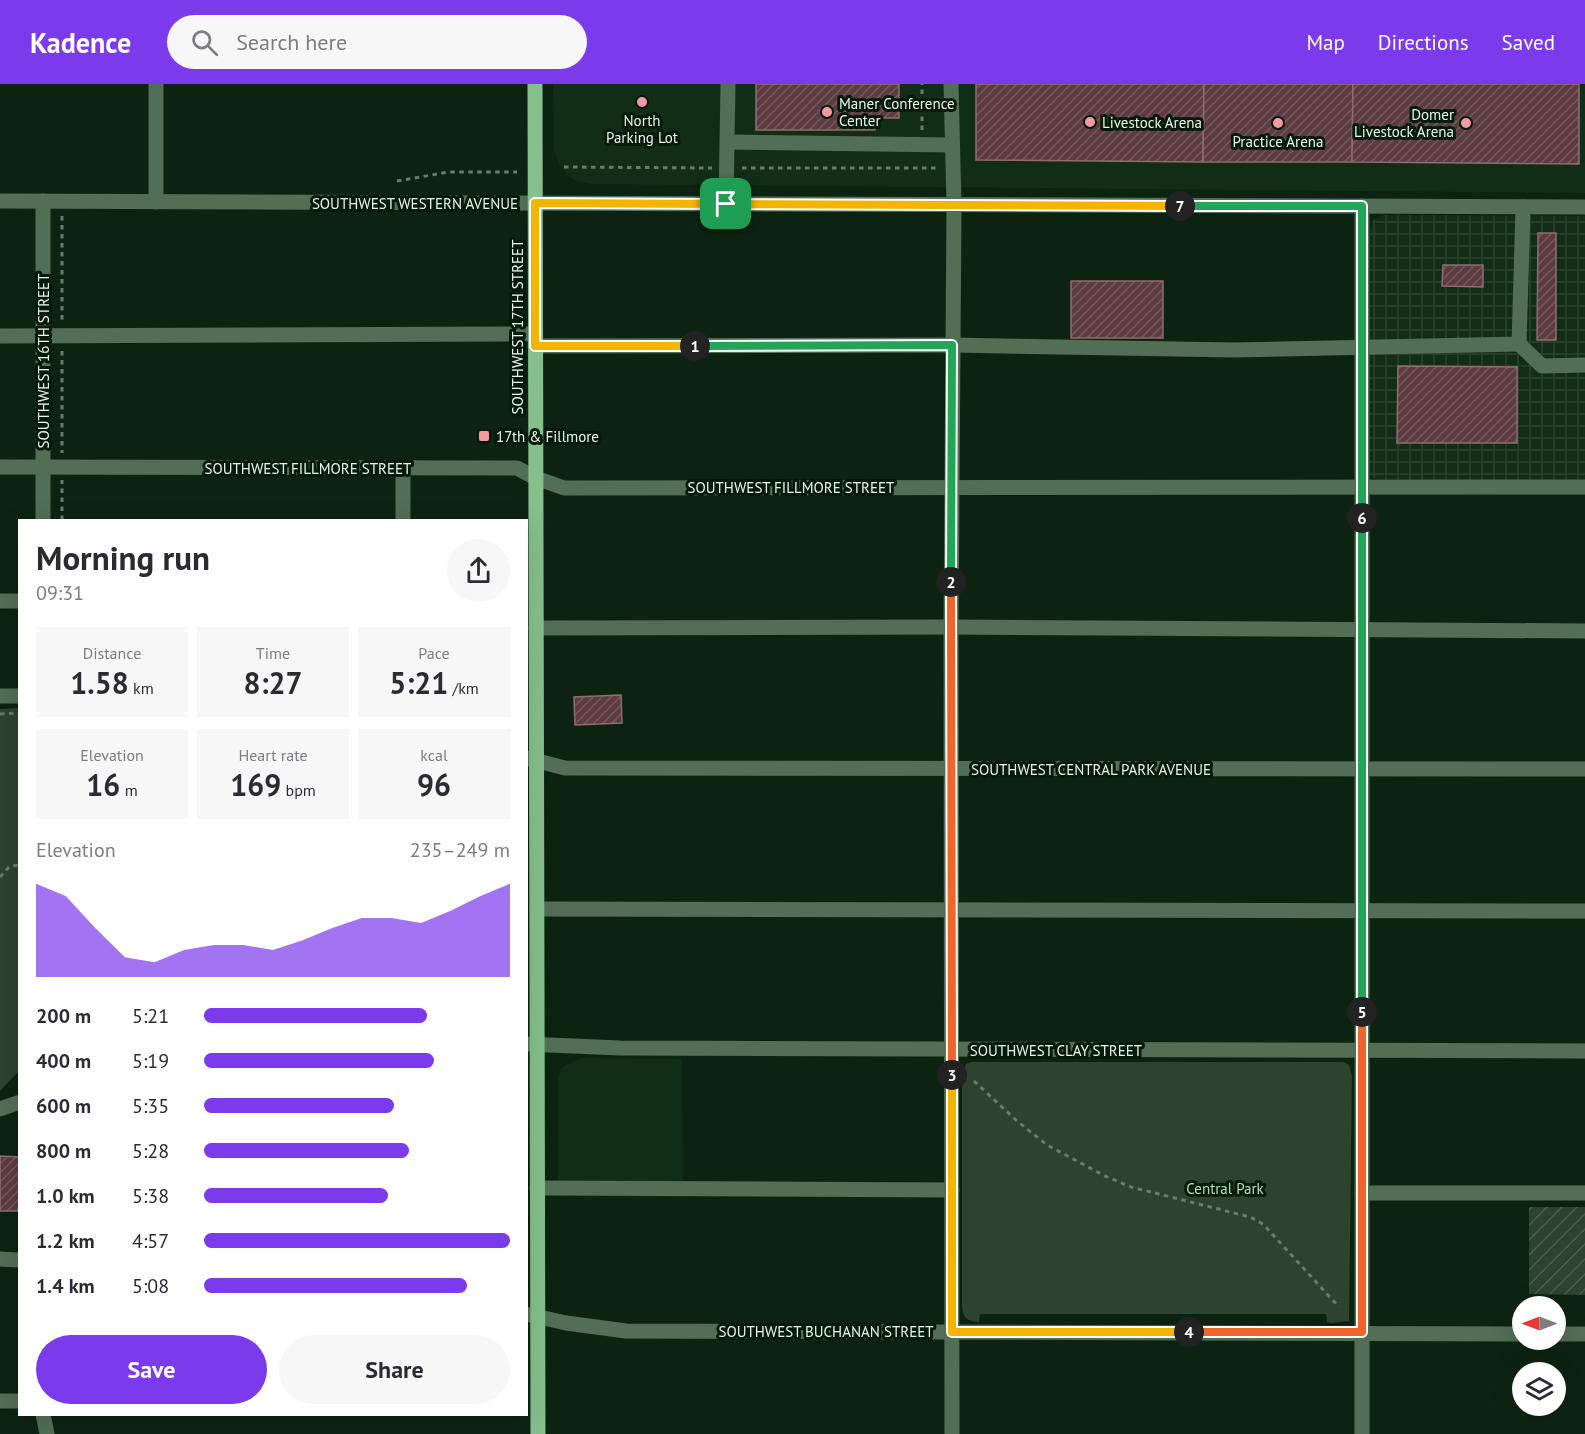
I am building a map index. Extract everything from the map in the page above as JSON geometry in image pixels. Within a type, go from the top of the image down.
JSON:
[{"type":"main road","name":"SOUTHWEST 17TH STREET","points":[[535,84],[536,628],[531,760],[534,1184],[532,1316],[538,1434]]},
{"type":"street","points":[[156,84],[156,202]]},
{"type":"street","points":[[726,204],[728,84]]},
{"type":"street","points":[[951,84],[954,205],[951,487],[952,1434]]},
{"type":"street","points":[[728,142],[952,145]]},
{"type":"street","name":"SOUTHWEST WESTERN AVENUE","points":[[0,201],[1585,207]]},
{"type":"street","name":"SOUTHWEST 16TH STREET","points":[[43,201],[44,519]]},
{"type":"street","points":[[1362,206],[1362,1434]]},
{"type":"street","points":[[1519,345],[1523,207]]},
{"type":"street","points":[[0,336],[535,340],[1234,350],[1519,345],[1542,366],[1585,366]]},
{"type":"street","name":"SOUTHWEST FILLMORE STREET","points":[[0,467],[517,468],[564,488],[1585,487]]},
{"type":"street","points":[[403,468],[403,519]]},
{"type":"street","points":[[0,601],[18,601]]},
{"type":"street","points":[[536,628],[951,627],[1585,631]]},
{"type":"street","points":[[0,696],[18,696]]},
{"type":"street","name":"SOUTHWEST CENTRAL PARK AVENUE","points":[[531,760],[565,768],[1585,769]]},
{"type":"street","points":[[533,902],[952,910],[1585,911]]},
{"type":"street","name":"SOUTHWEST CLAY STREET","points":[[532,1044],[620,1048],[1585,1051]]},
{"type":"street","points":[[0,1109],[18,1103]]},
{"type":"street","points":[[534,1184],[952,1190]]},
{"type":"street","points":[[1362,1193],[1585,1193]]},
{"type":"street","points":[[0,1260],[18,1260]]},
{"type":"street","name":"SOUTHWEST BUCHANAN STREET","points":[[532,1316],[626,1331],[1512,1334]]},
{"type":"street","points":[[1566,1334],[1585,1334]]},
{"type":"street","points":[[0,1401],[18,1401]]},
{"type":"street","points":[[43,1416],[47,1434]]},
{"type":"path","points":[[922,84],[922,132]]},
{"type":"path","points":[[899,107],[940,107]]},
{"type":"path","points":[[564,167],[941,168]]},
{"type":"path","points":[[398,181],[449,172],[517,172]]},
{"type":"path","points":[[62,202],[62,519]]},
{"type":"path","points":[[0,714],[18,714]]},
{"type":"path","points":[[0,877],[10,866],[18,865]]},
{"type":"path","points":[[974,1081],[1047,1145],[1105,1176],[1131,1186],[1250,1217],[1263,1224],[1339,1308]]},
{"type":"shaded area","points":[[553,84],[1585,84],[1585,193],[592,184],[576,181],[568,176],[559,164],[554,149]]},
{"type":"shaded area","points":[[1383,215],[1585,216],[1585,481],[1379,480],[1371,477],[1368,468],[1370,231],[1373,220]]},
{"type":"shaded area","points":[[581,1058],[682,1059],[683,1194],[558,1193],[558,1078],[561,1068]]},
{"type":"green space","points":[[18,708],[18,1072],[0,1091],[0,709]]},
{"type":"green space","name":"Central Park","points":[[971,1062],[1343,1062],[1349,1065],[1352,1076],[1349,1321],[1327,1322],[1326,1314],[980,1314],[979,1322],[969,1320],[963,1313],[962,1306],[962,1078],[966,1064]]},
{"type":"green space","points":[[1529,1207],[1585,1207],[1585,1295],[1529,1294]]},
{"type":"building","name":"Maner Conference Center","points":[[756,84],[899,84],[899,118],[875,118],[875,130],[756,130]]},
{"type":"building","name":"Livestock Arena","points":[[976,84],[1204,84],[1203,162],[976,160]]},
{"type":"building","name":"Practice Arena","points":[[1204,84],[1353,84],[1352,162],[1203,162]]},
{"type":"building","name":"Domer Livestock Arena","points":[[1353,84],[1579,84],[1579,164],[1352,162]]},
{"type":"building","points":[[1538,233],[1556,233],[1556,340],[1537,340]]},
{"type":"building","points":[[1443,265],[1483,265],[1483,287],[1442,286]]},
{"type":"building","points":[[1071,281],[1163,281],[1163,338],[1071,338]]},
{"type":"building","points":[[1398,366],[1517,367],[1517,443],[1397,443]]},
{"type":"building","points":[[621,695],[622,723],[575,725],[574,697]]},
{"type":"building","points":[[0,1156],[18,1157],[18,1211],[0,1211]]},
{"type":"place","name":"North Parking Lot","points":[[642,102]]},
{"type":"place","name":"Maner Conference Center","points":[[827,112]]},
{"type":"place","name":"Livestock Arena","points":[[1090,122]]},
{"type":"place","name":"Practice Arena","points":[[1278,123]]},
{"type":"place","name":"Domer Livestock Arena","points":[[1466,123]]},
{"type":"place","name":"17th & Fillmore","points":[[484,436]]},
{"type":"route","points":[[535,203],[726,204],[1362,206],[1362,1332],[952,1332],[952,345],[535,346],[535,203]]}]
